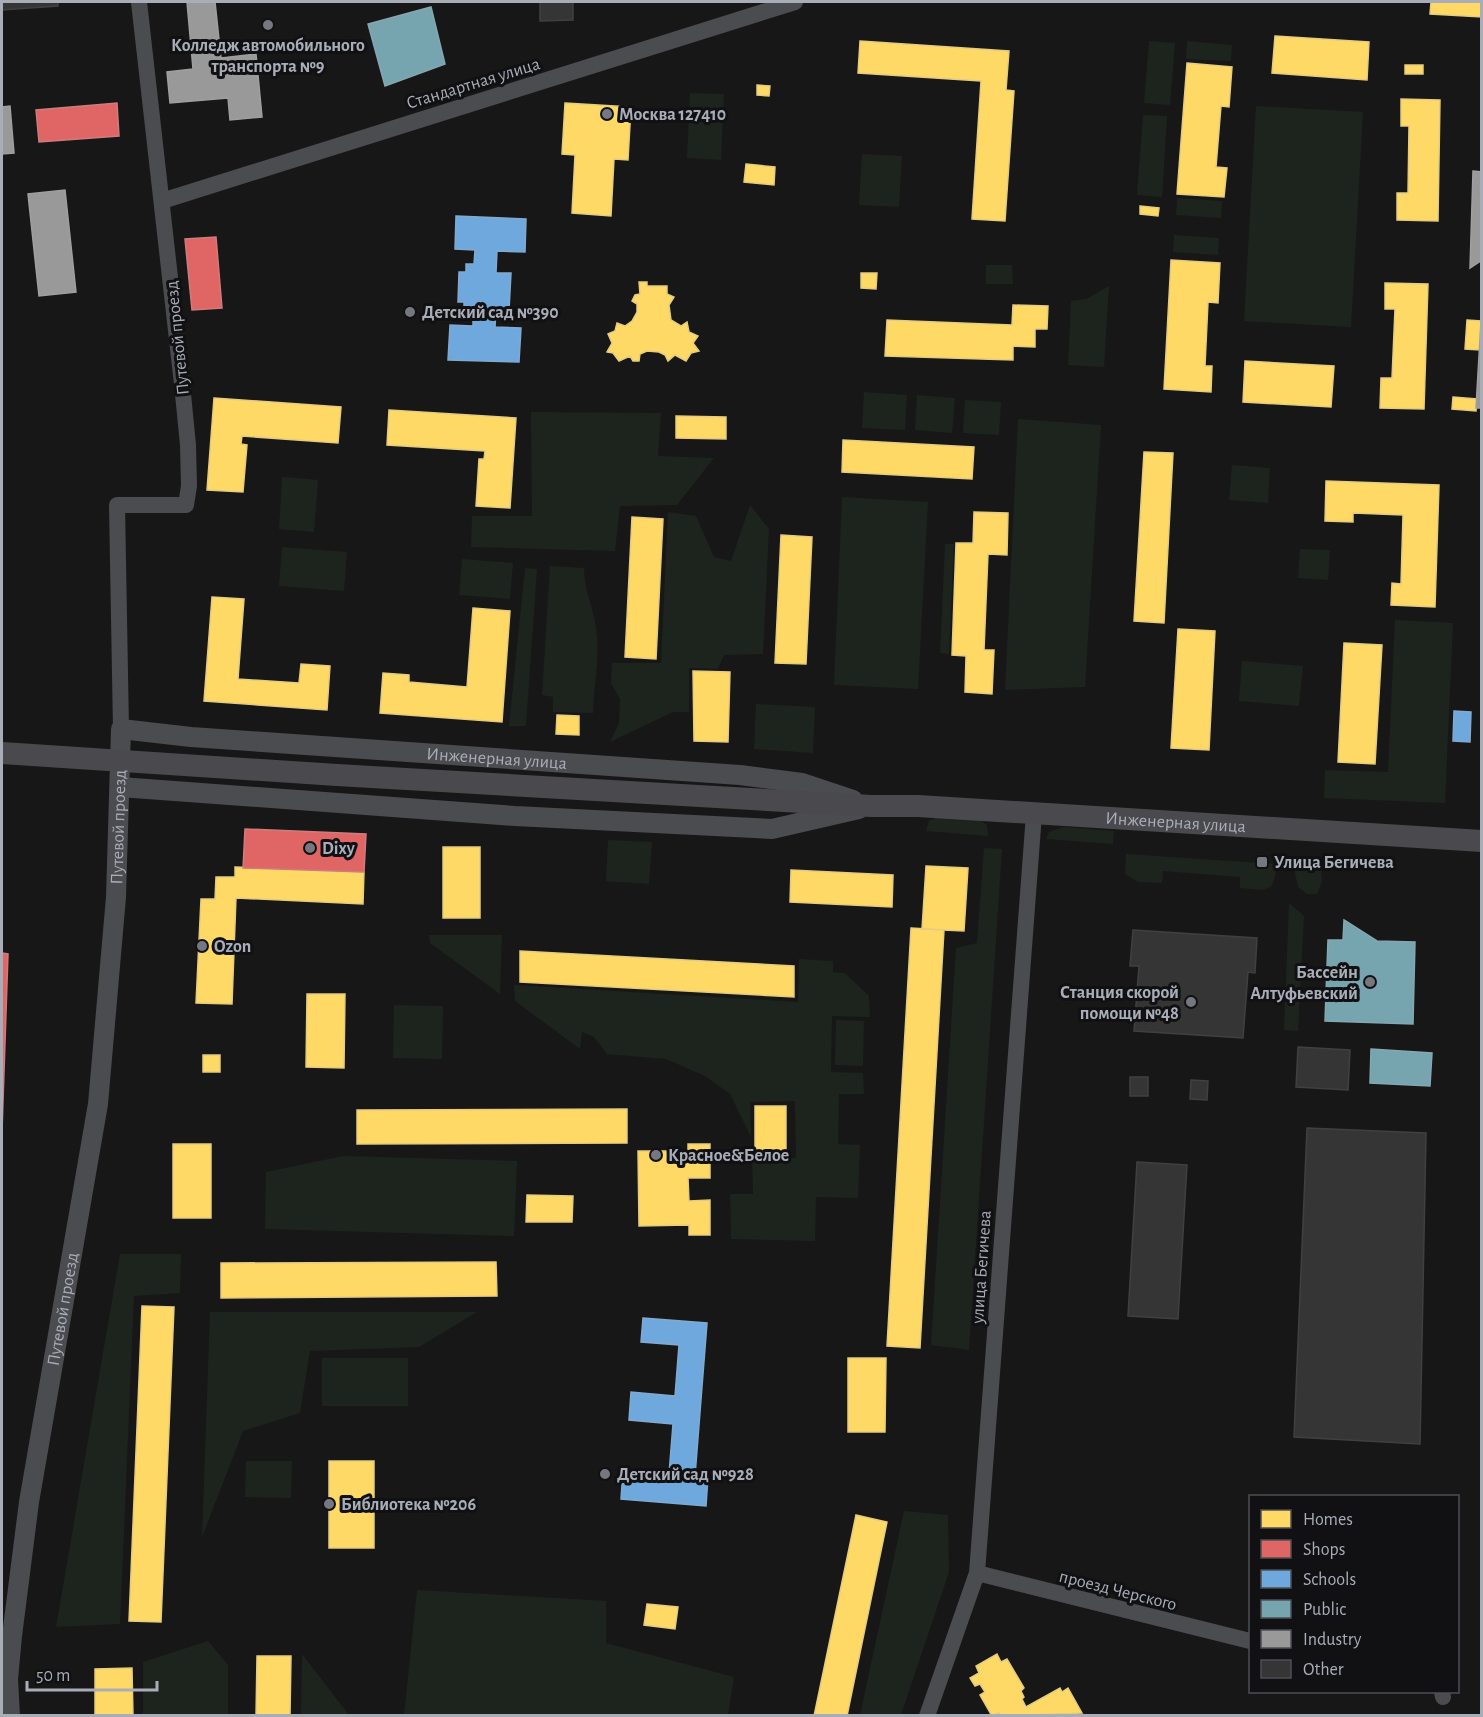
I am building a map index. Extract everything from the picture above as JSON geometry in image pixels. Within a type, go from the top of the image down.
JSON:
[{"type":"main road","points":[[2,753],[871,806]]},
{"type":"main road","name":"Инженерная улица","points":[[871,806],[918,806],[1482,841]]},
{"type":"street","name":"Путевой проезд","points":[[10,1716],[8,1679],[29,1502],[98,1104],[116,897],[120,787],[117,505],[186,505],[189,486],[186,424],[139,2]]},
{"type":"street","name":"Стандартная улица","points":[[162,201],[795,2]]},
{"type":"street","name":"Инженерная улица","points":[[121,729],[191,737],[740,775],[802,783],[871,806]]},
{"type":"street","name":"Инженерная улица","points":[[120,787],[299,802],[772,830],[871,806]]},
{"type":"street","name":"улица Бегичева","points":[[927,1716],[977,1574],[1034,814]]},
{"type":"street","name":"проезд Черского","points":[[977,1574],[1249,1641]]},
{"type":"shaded area","points":[[1149,41],[1175,43],[1170,105],[1144,103]]},
{"type":"shaded area","points":[[1187,41],[1232,45],[1231,61],[1186,59]]},
{"type":"shaded area","points":[[690,93],[724,94],[721,160],[687,158]]},
{"type":"shaded area","points":[[1256,106],[1363,112],[1351,327],[1244,321]]},
{"type":"shaded area","points":[[1143,115],[1167,116],[1162,197],[1137,195]]},
{"type":"shaded area","points":[[862,154],[902,156],[899,207],[859,205]]},
{"type":"shaded area","points":[[1177,198],[1222,201],[1221,218],[1176,215]]},
{"type":"shaded area","points":[[1174,235],[1219,238],[1218,255],[1173,252]]},
{"type":"shaded area","points":[[986,265],[1012,265],[1013,284],[986,284]]},
{"type":"shaded area","points":[[1109,286],[1104,367],[1068,365],[1071,301],[1086,299]]},
{"type":"shaded area","points":[[864,392],[907,395],[905,430],[862,428]]},
{"type":"shaded area","points":[[917,395],[955,398],[952,433],[915,430]]},
{"type":"shaded area","points":[[965,400],[1001,402],[999,435],[963,433]]},
{"type":"shaded area","points":[[531,412],[661,413],[658,456],[714,458],[677,505],[620,506],[615,551],[471,547],[472,516],[532,516]]},
{"type":"shaded area","points":[[1018,419],[1101,425],[1085,687],[1005,690]]},
{"type":"shaded area","points":[[1232,465],[1270,468],[1268,503],[1229,500]]},
{"type":"shaded area","points":[[282,477],[318,480],[314,532],[279,529]]},
{"type":"shaded area","points":[[842,497],[928,502],[918,689],[834,685]]},
{"type":"shaded area","points":[[750,505],[769,529],[763,654],[724,655],[718,669],[689,668],[689,712],[673,712],[610,742],[619,723],[620,699],[611,683],[612,663],[661,663],[668,512],[696,516],[714,557],[731,561]]},
{"type":"shaded area","points":[[945,544],[954,544],[949,654],[940,653]]},
{"type":"shaded area","points":[[282,547],[347,552],[344,591],[279,586]]},
{"type":"shaded area","points":[[1300,549],[1330,550],[1328,580],[1298,578]]},
{"type":"shaded area","points":[[462,559],[513,563],[510,599],[459,595]]},
{"type":"shaded area","points":[[550,566],[584,568],[597,637],[593,713],[553,712],[553,697],[542,695]]},
{"type":"shaded area","points":[[525,568],[537,569],[526,726],[509,726]]},
{"type":"shaded area","points":[[1395,620],[1453,623],[1445,803],[1324,798],[1325,770],[1388,772]]},
{"type":"shaded area","points":[[1242,661],[1303,666],[1299,706],[1239,701]]},
{"type":"shaded area","points":[[756,704],[815,707],[813,753],[754,749]]},
{"type":"shaded area","points":[[937,817],[980,820],[987,825],[988,836],[926,831],[929,821]]},
{"type":"shaded area","points":[[1064,827],[1114,831],[1113,844],[1046,839],[1049,832]]},
{"type":"shaded area","points":[[608,840],[652,842],[649,884],[606,881]]},
{"type":"shaded area","points":[[984,848],[1002,849],[969,1350],[931,1345],[956,948],[977,943]]},
{"type":"shaded area","points":[[1126,854],[1276,864],[1275,877],[1271,887],[1262,890],[1240,888],[1240,877],[1163,871],[1162,883],[1138,882],[1125,874]]},
{"type":"shaded area","points":[[1300,864],[1315,865],[1321,869],[1322,882],[1317,894],[1307,894],[1298,887],[1294,868]]},
{"type":"shaded area","points":[[1289,903],[1304,916],[1298,1031],[1284,1030]]},
{"type":"shaded area","points":[[429,935],[502,935],[500,994],[430,943]]},
{"type":"shaded area","points":[[799,959],[833,961],[833,972],[845,973],[869,996],[870,1017],[832,1016],[831,1072],[863,1073],[864,1094],[839,1094],[838,1144],[860,1145],[858,1198],[816,1197],[815,1241],[731,1239],[730,1194],[753,1194],[752,1158],[796,1158],[795,1101],[750,1102],[751,1137],[730,1094],[705,1076],[666,1059],[607,1054],[594,1037],[582,1032],[580,1049],[515,1001],[514,985],[798,1002]]},
{"type":"shaded area","points":[[394,1005],[443,1006],[442,1059],[393,1058]]},
{"type":"shaded area","points":[[836,1020],[864,1021],[863,1066],[835,1065]]},
{"type":"shaded area","points":[[343,1156],[517,1161],[514,1236],[265,1229],[266,1172]]},
{"type":"shaded area","points":[[120,1254],[181,1254],[180,1293],[134,1296],[120,1624],[56,1627]]},
{"type":"shaded area","points":[[210,1312],[477,1312],[419,1347],[310,1351],[300,1413],[243,1431],[202,1537]]},
{"type":"shaded area","points":[[322,1358],[408,1358],[408,1406],[322,1406]]},
{"type":"shaded area","points":[[246,1461],[292,1461],[291,1498],[245,1497]]},
{"type":"shaded area","points":[[904,1511],[948,1515],[949,1572],[901,1715],[860,1715]]},
{"type":"shaded area","points":[[417,1590],[606,1601],[606,1643],[734,1677],[728,1715],[404,1715]]},
{"type":"shaded area","points":[[208,1641],[228,1665],[228,1715],[143,1715],[143,1662]]},
{"type":"shaded area","points":[[302,1654],[349,1715],[301,1715]]},
{"type":"building: Homes","points":[[1431,2],[1482,2],[1482,17],[1430,14]]},
{"type":"building: Homes","points":[[1275,36],[1369,42],[1367,80],[1272,73]]},
{"type":"building: Homes","points":[[860,41],[1009,51],[1006,90],[1014,91],[1005,221],[972,219],[981,81],[858,73]]},
{"type":"building: Homes","points":[[1187,63],[1232,67],[1229,107],[1221,106],[1216,167],[1227,168],[1224,197],[1177,194]]},
{"type":"building: Homes","points":[[1405,65],[1423,65],[1423,74],[1405,74]]},
{"type":"building: Homes","points":[[757,85],[770,86],[769,96],[757,95]]},
{"type":"building: Homes","points":[[1401,99],[1440,100],[1438,221],[1397,220],[1397,193],[1408,193],[1409,126],[1401,126]]},
{"type":"building: Homes","points":[[565,103],[631,107],[628,160],[614,159],[611,216],[572,213],[575,155],[562,154]]},
{"type":"building: Homes","points":[[746,164],[775,167],[774,185],[744,182]]},
{"type":"building: Homes","points":[[1140,206],[1159,208],[1158,216],[1140,214]]},
{"type":"building: Homes","points":[[1171,260],[1220,263],[1218,303],[1208,302],[1205,366],[1212,366],[1211,392],[1164,389]]},
{"type":"building: Homes","points":[[861,273],[877,273],[876,289],[861,288]]},
{"type":"building: Homes","points":[[639,282],[647,282],[647,286],[667,286],[667,294],[674,297],[669,305],[671,320],[681,326],[687,322],[689,332],[698,336],[693,343],[699,351],[691,353],[686,361],[675,355],[668,361],[665,355],[659,352],[647,351],[640,354],[639,361],[633,361],[630,356],[619,361],[613,353],[607,352],[612,343],[608,334],[615,331],[617,323],[625,326],[632,321],[637,312],[637,304],[632,301],[635,295],[640,294]]},
{"type":"building: Homes","points":[[1385,283],[1428,284],[1424,409],[1380,408],[1381,378],[1392,378],[1395,309],[1385,309]]},
{"type":"building: Homes","points":[[1013,305],[1048,306],[1047,329],[1035,329],[1035,347],[1013,346],[1013,360],[885,356],[887,320],[1012,325]]},
{"type":"building: Homes","points":[[1467,320],[1481,321],[1480,350],[1465,349]]},
{"type":"building: Homes","points":[[1245,361],[1334,366],[1331,407],[1243,402]]},
{"type":"building: Homes","points":[[1453,397],[1477,399],[1476,411],[1452,409]]},
{"type":"building: Homes","points":[[214,398],[341,407],[338,443],[242,436],[241,444],[247,445],[243,492],[207,490]]},
{"type":"building: Homes","points":[[389,410],[516,418],[510,508],[476,506],[479,459],[484,459],[485,451],[387,445]]},
{"type":"building: Homes","points":[[676,416],[726,417],[726,439],[676,438]]},
{"type":"building: Homes","points":[[843,440],[974,447],[972,479],[842,472]]},
{"type":"building: Homes","points":[[1144,452],[1173,453],[1164,623],[1134,621]]},
{"type":"building: Homes","points":[[1326,481],[1439,485],[1435,607],[1391,605],[1392,583],[1401,584],[1403,515],[1353,513],[1353,522],[1325,521]]},
{"type":"building: Homes","points":[[974,512],[1008,513],[1007,555],[988,554],[984,650],[994,650],[992,694],[965,692],[966,656],[952,655],[956,543],[973,543]]},
{"type":"building: Homes","points":[[632,517],[663,519],[656,659],[625,657]]},
{"type":"building: Homes","points":[[781,535],[812,537],[806,664],[775,663]]},
{"type":"building: Homes","points":[[212,597],[244,599],[238,679],[299,683],[301,664],[330,666],[327,710],[204,701]]},
{"type":"building: Homes","points":[[473,608],[510,611],[502,722],[380,713],[383,673],[409,675],[409,682],[467,687]]},
{"type":"building: Homes","points":[[1178,629],[1215,631],[1209,750],[1171,748]]},
{"type":"building: Homes","points":[[1344,643],[1382,645],[1375,764],[1338,762]]},
{"type":"building: Homes","points":[[693,671],[730,672],[728,742],[694,741]]},
{"type":"building: Homes","points":[[557,715],[579,716],[579,735],[556,734]]},
{"type":"building: Homes","points":[[443,847],[480,847],[480,918],[443,918]]},
{"type":"building: Homes","points":[[926,866],[968,868],[964,931],[922,929]]},
{"type":"building: Homes","points":[[235,867],[364,872],[363,904],[236,898],[232,1004],[196,1003],[201,899],[215,899],[216,877],[235,877]]},
{"type":"building: Homes","points":[[791,870],[893,875],[892,907],[790,902]]},
{"type":"building: Homes","points":[[911,928],[944,930],[920,1348],[887,1346]]},
{"type":"building: Homes","points":[[520,951],[794,966],[794,997],[520,982]]},
{"type":"building: Homes","points":[[307,994],[345,994],[344,1068],[306,1067]]},
{"type":"building: Homes","points":[[203,1055],[220,1055],[220,1072],[203,1072]]},
{"type":"building: Homes","points":[[755,1106],[786,1106],[786,1152],[755,1152]]},
{"type":"building: Homes","points":[[627,1109],[627,1143],[357,1144],[357,1110]]},
{"type":"building: Homes","points":[[173,1144],[211,1144],[211,1218],[173,1218]]},
{"type":"building: Homes","points":[[688,1144],[710,1144],[710,1178],[688,1178],[689,1201],[710,1200],[710,1235],[689,1235],[689,1225],[639,1226],[638,1151],[688,1151]]},
{"type":"building: Homes","points":[[527,1195],[573,1196],[572,1222],[526,1222]]},
{"type":"building: Homes","points":[[496,1262],[497,1296],[221,1298],[221,1263]]},
{"type":"building: Homes","points":[[142,1306],[174,1307],[161,1622],[129,1621]]},
{"type":"building: Homes","points":[[848,1358],[886,1358],[885,1432],[848,1432]]},
{"type":"building: Homes","points":[[329,1461],[374,1461],[374,1548],[329,1548]]},
{"type":"building: Homes","points":[[856,1515],[887,1522],[847,1716],[814,1716]]},
{"type":"building: Homes","points":[[647,1604],[678,1607],[675,1629],[644,1625]]},
{"type":"building: Homes","points":[[997,1654],[1001,1662],[1007,1659],[1024,1688],[1021,1691],[1026,1707],[1060,1688],[1062,1692],[1068,1688],[1082,1713],[1001,1716],[999,1713],[992,1716],[980,1695],[985,1692],[980,1684],[975,1686],[970,1678],[979,1673],[976,1666]]},
{"type":"building: Homes","points":[[257,1656],[291,1656],[290,1716],[256,1716]]},
{"type":"building: Homes","points":[[132,1668],[133,1716],[95,1716],[95,1669]]},
{"type":"building: Shops","points":[[117,103],[119,136],[39,142],[36,110]]},
{"type":"building: Shops","points":[[216,237],[222,308],[192,310],[185,239]]},
{"type":"building: Shops","points":[[245,829],[366,834],[364,872],[243,868]]},
{"type":"building: Shops","points":[[2,953],[8,954],[2,1132]]},
{"type":"building: Schools","points":[[456,216],[526,219],[525,252],[497,251],[496,273],[511,273],[509,310],[496,310],[495,327],[521,328],[519,362],[448,360],[450,325],[473,326],[473,310],[464,309],[464,302],[458,302],[459,272],[466,272],[466,264],[474,264],[475,250],[455,249]]},
{"type":"building: Schools","points":[[1454,711],[1471,712],[1470,742],[1453,741]]},
{"type":"building: Schools","points":[[643,1318],[707,1323],[695,1476],[708,1477],[706,1506],[621,1499],[623,1471],[669,1474],[673,1424],[629,1420],[631,1392],[675,1396],[679,1345],[641,1342]]},
{"type":"building: Public","points":[[431,7],[445,64],[385,86],[368,24]]},
{"type":"building: Public","name":"Бассейн Алтуфьевский","points":[[1344,920],[1377,941],[1415,942],[1413,1024],[1325,1021],[1328,940],[1343,940]]},
{"type":"building: Public","points":[[1371,1049],[1432,1053],[1430,1086],[1370,1083]]},
{"type":"building: Industry","points":[[187,2],[215,2],[221,58],[256,54],[262,117],[230,120],[228,98],[170,103],[167,72],[193,69]]},
{"type":"building: Industry","points":[[10,106],[14,153],[2,154],[2,107]]},
{"type":"building: Industry","points":[[1473,171],[1482,172],[1482,260],[1470,268]]},
{"type":"building: Industry","points":[[65,190],[76,292],[39,296],[28,194]]},
{"type":"building: Industry","points":[[1481,321],[1482,408],[1476,408]]},
{"type":"building: Other","points":[[2,2],[58,2],[58,6],[2,10]]},
{"type":"building: Other","points":[[540,2],[573,2],[573,20],[540,21]]},
{"type":"building: Other","name":"Станция скорой помощи №48","points":[[1133,930],[1257,938],[1255,973],[1248,972],[1243,1038],[1134,1031],[1139,966],[1130,966]]},
{"type":"building: Other","points":[[1298,1047],[1350,1050],[1348,1090],[1296,1087]]},
{"type":"building: Other","points":[[1130,1077],[1148,1077],[1148,1096],[1130,1096]]},
{"type":"building: Other","points":[[1191,1080],[1208,1081],[1207,1100],[1190,1099]]},
{"type":"building: Other","points":[[1307,1128],[1426,1133],[1420,1444],[1294,1437]]},
{"type":"building: Other","points":[[1137,1162],[1187,1165],[1178,1319],[1128,1316]]},
{"type":"place","name":"Колледж автомобильного транспорта №9","points":[[268,25]]},
{"type":"place","name":"Москва 127410","points":[[607,114]]},
{"type":"place","name":"Детский сад №390","points":[[410,312]]},
{"type":"place","name":"Dixy","points":[[310,848]]},
{"type":"place","name":"Улица Бегичева","points":[[1262,862]]},
{"type":"place","name":"Ozon","points":[[202,946]]},
{"type":"place","name":"Бассейн Алтуфьевский","points":[[1370,982]]},
{"type":"place","name":"Станция скорой помощи №48","points":[[1191,1002]]},
{"type":"place","name":"Красное&Белое","points":[[656,1155]]},
{"type":"place","name":"Детский сад №928","points":[[605,1474]]},
{"type":"place","name":"Библиотека №206","points":[[329,1504]]}]
